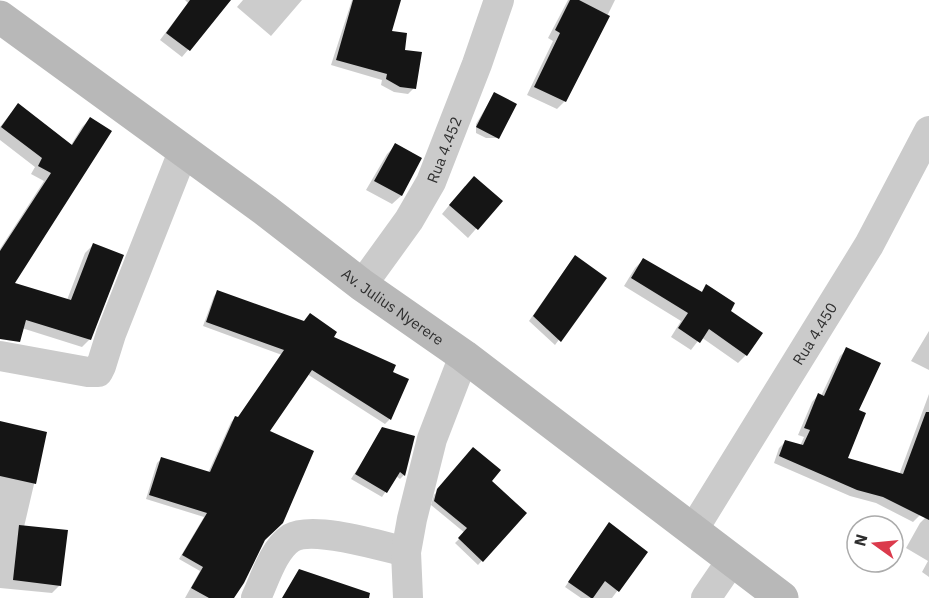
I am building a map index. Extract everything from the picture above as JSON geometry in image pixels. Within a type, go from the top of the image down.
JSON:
[{"type":"main road","name":"Av. Julius Nyerere","points":[[0,17],[265,210],[362,285],[464,356],[782,598]]},
{"type":"street","name":"Rua 4.452","points":[[362,285],[409,220],[431,182],[499,0]]},
{"type":"street","name":"Rua 4.450","points":[[693,530],[868,245],[929,131]]},
{"type":"street","points":[[0,356],[98,372],[183,152]]},
{"type":"street","points":[[408,598],[406,552],[412,519],[432,439],[464,356]]},
{"type":"street","points":[[256,598],[277,554],[291,539],[301,534],[329,535],[406,552]]},
{"type":"street","points":[[706,598],[732,560]]},
{"type":"building","points":[[190,0],[231,0],[190,51],[166,33]]},
{"type":"building","points":[[353,0],[401,0],[392,31],[407,33],[405,50],[422,52],[416,89],[400,87],[386,79],[387,74],[336,60]]},
{"type":"building","points":[[570,0],[579,0],[610,16],[566,102],[534,87],[560,33],[555,30]]},
{"type":"building","points":[[494,92],[517,104],[499,139],[476,127]]},
{"type":"building","points":[[18,103],[72,145],[90,117],[112,131],[15,283],[71,300],[93,243],[124,255],[91,340],[26,320],[20,342],[0,339],[0,251],[51,173],[38,166],[42,158],[1,127]]},
{"type":"building","points":[[395,143],[422,158],[402,196],[374,181]]},
{"type":"building","points":[[474,176],[503,201],[478,230],[449,205]]},
{"type":"building","points":[[575,255],[607,278],[561,342],[533,316]]},
{"type":"building","points":[[643,258],[702,292],[706,284],[735,303],[731,311],[763,333],[747,356],[709,329],[700,343],[678,328],[688,313],[631,278]]},
{"type":"building","points":[[217,290],[304,321],[310,313],[337,332],[334,337],[396,365],[393,372],[409,379],[391,420],[312,370],[270,431],[314,451],[283,523],[265,540],[234,598],[209,598],[191,588],[203,567],[182,555],[207,513],[149,495],[161,457],[210,472],[235,416],[238,417],[284,350],[206,322]]},
{"type":"building","points":[[846,347],[881,363],[859,410],[866,413],[848,458],[903,474],[926,412],[929,412],[929,520],[883,497],[857,490],[779,456],[785,440],[803,445],[810,430],[804,428],[818,393],[824,396]]},
{"type":"building","points":[[0,421],[47,432],[36,484],[0,476]]},
{"type":"building","points":[[382,427],[415,436],[405,476],[400,472],[387,493],[355,474]]},
{"type":"building","points":[[473,447],[501,470],[492,481],[527,513],[483,562],[458,538],[467,528],[434,501],[437,489]]},
{"type":"building","points":[[609,522],[648,552],[619,592],[605,581],[591,598],[568,582]]},
{"type":"building","points":[[19,525],[68,530],[61,586],[13,580]]},
{"type":"building","points":[[299,569],[370,593],[369,598],[282,598]]}]
